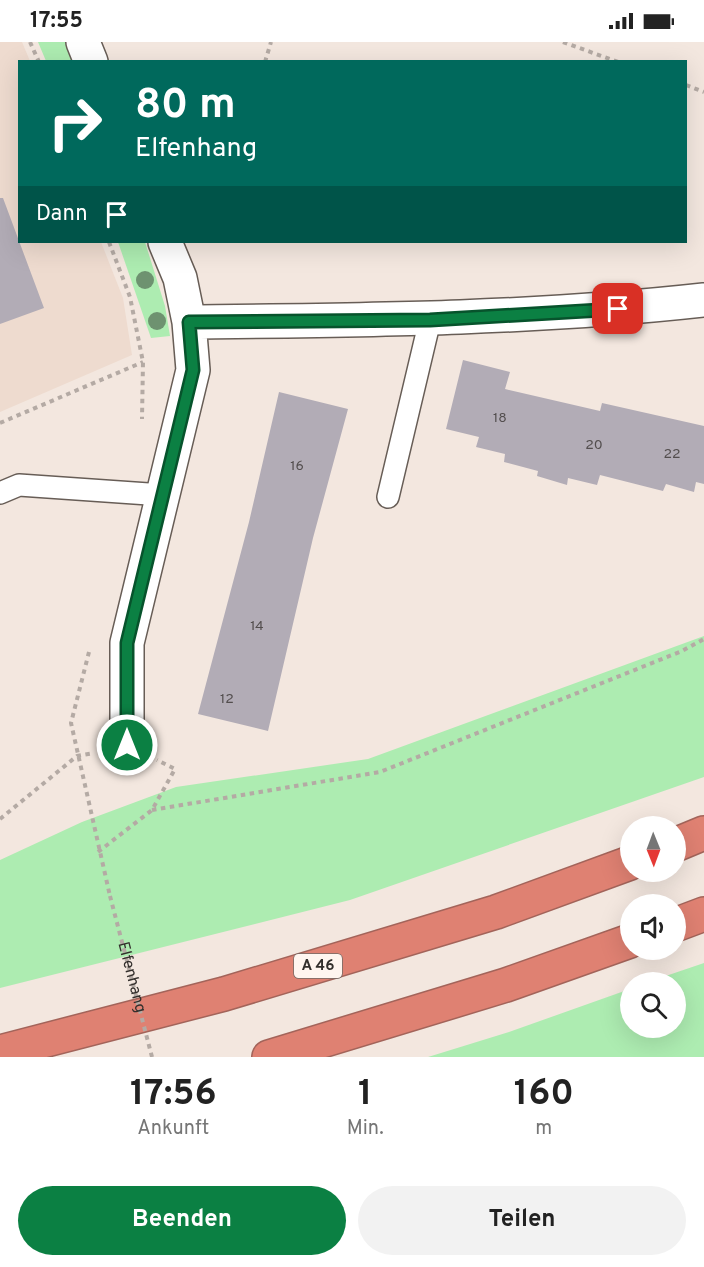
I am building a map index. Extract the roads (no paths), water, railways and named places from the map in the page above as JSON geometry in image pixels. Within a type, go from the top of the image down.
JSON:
[{"type":"highway","points":[[686,840],[704,833]]},
{"type":"highway","name":"A 46","points":[[0,1052],[247,987],[496,912],[620,867]]},
{"type":"highway","points":[[686,921],[704,914]]},
{"type":"highway","points":[[269,1057],[506,985],[620,945]]},
{"type":"street","points":[[83,42],[90,60]]},
{"type":"street","points":[[127,745],[127,643],[193,370],[189,322],[180,278],[165,243]]},
{"type":"street","points":[[189,322],[430,320],[597,312],[704,300]]},
{"type":"lane","points":[[388,497],[430,320]]},
{"type":"lane","points":[[0,493],[19,485],[163,495]]}]
